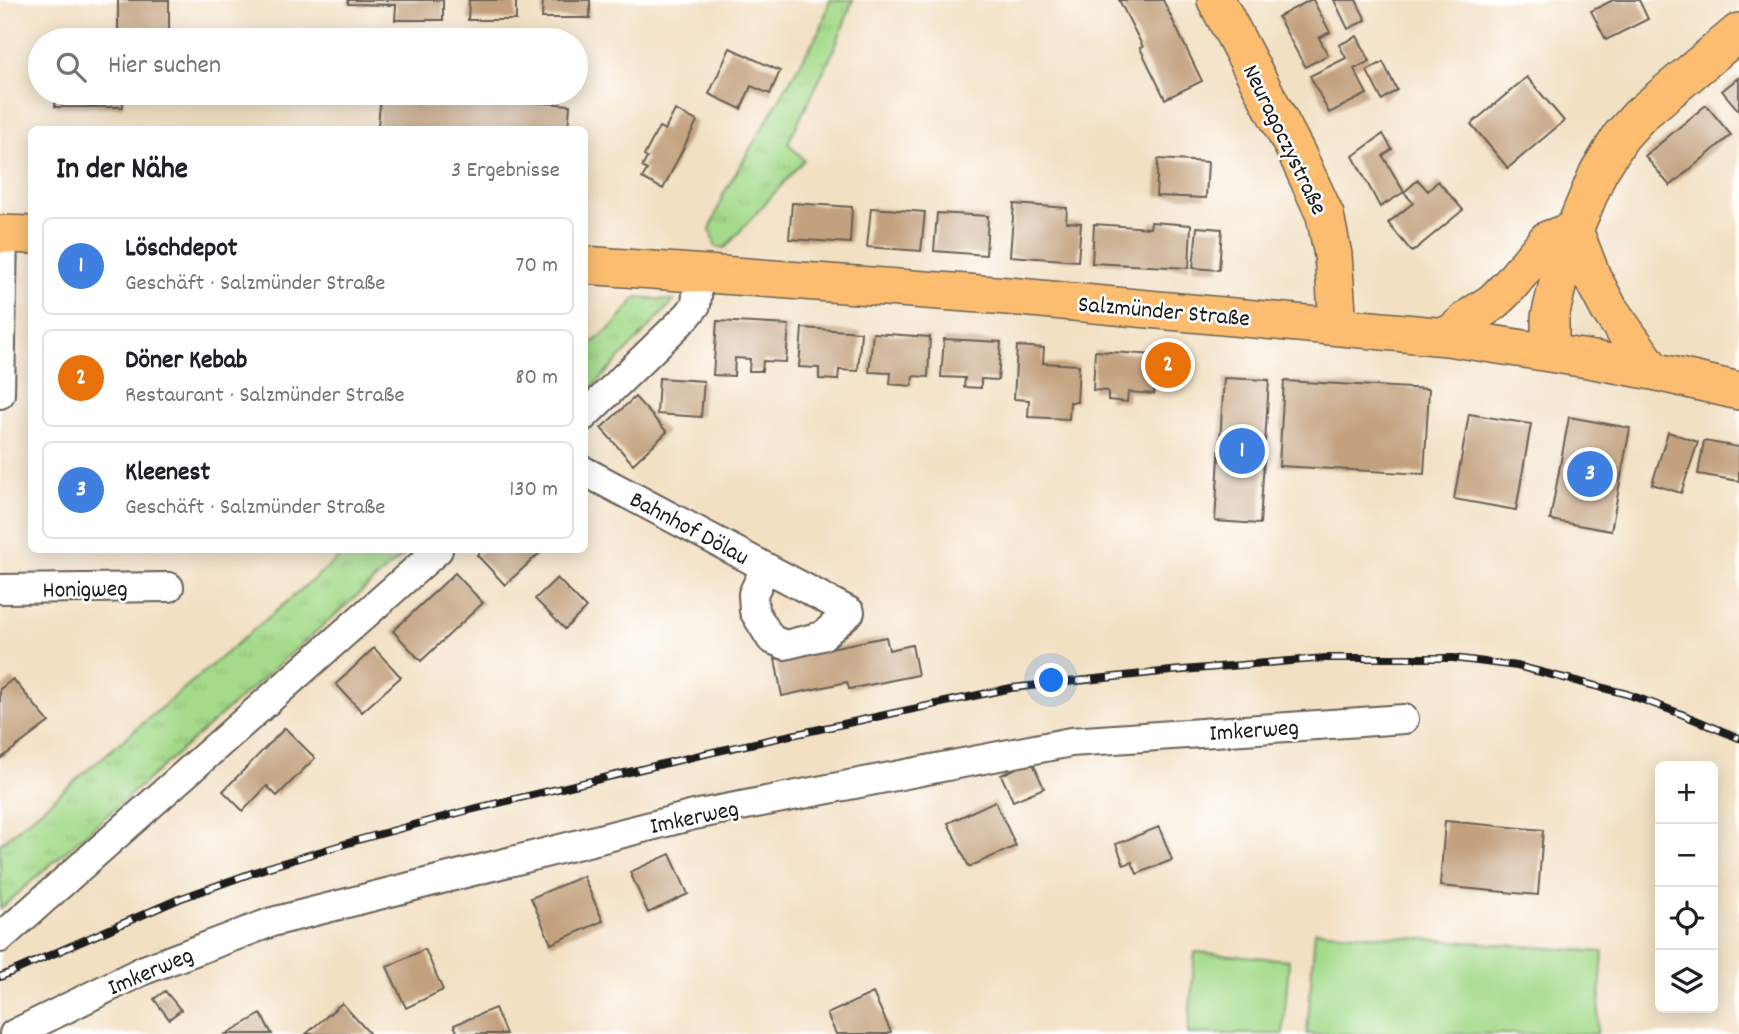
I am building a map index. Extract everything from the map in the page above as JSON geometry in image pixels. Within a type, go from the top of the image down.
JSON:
[{"type":"main road","name":"Neuragoczystraße","points":[[1216,0],[1297,154],[1325,215],[1333,254],[1338,326]]},
{"type":"main road","points":[[1550,353],[1550,317],[1560,274],[1574,230],[1598,173],[1622,136],[1640,115],[1739,32]]},
{"type":"main road","points":[[1447,337],[1493,302],[1546,240],[1574,230]]},
{"type":"main road","points":[[1574,230],[1592,277],[1616,318],[1653,371]]},
{"type":"main road","name":"Salzmünder Straße","points":[[588,265],[1008,296],[1447,337],[1653,371],[1739,391]]},
{"type":"street","points":[[0,394],[12,235]]},
{"type":"street","points":[[588,412],[696,305],[699,273]]},
{"type":"street","name":"Bahnhof Dölau","points":[[588,473],[758,563]]},
{"type":"street","points":[[0,938],[435,553]]},
{"type":"street","name":"Honigweg","points":[[0,589],[169,587]]},
{"type":"street","name":"Imkerweg","points":[[14,1034],[144,970],[272,922],[694,815],[1071,742],[1404,719]]},
{"type":"green space","points":[[830,0],[853,0],[834,50],[788,143],[804,160],[725,248],[716,247],[710,230],[723,195],[821,28]]},
{"type":"green space","points":[[637,297],[674,301],[588,392],[588,346],[615,324]]},
{"type":"green space","points":[[344,553],[406,553],[0,909],[0,844]]},
{"type":"green space","points":[[1315,931],[1603,952],[1597,1034],[1307,1034]]},
{"type":"green space","points":[[1195,952],[1289,960],[1283,1034],[1188,1034]]},
{"type":"building","points":[[118,0],[169,0],[169,28],[118,28]]},
{"type":"building","points":[[348,0],[443,0],[443,20],[395,20],[396,5],[348,4]]},
{"type":"building","points":[[469,0],[516,0],[516,20],[468,20]]},
{"type":"building","points":[[543,0],[590,0],[590,18],[542,18]]},
{"type":"building","points":[[1119,0],[1163,0],[1202,81],[1165,99]]},
{"type":"building","points":[[1313,0],[1330,32],[1319,38],[1328,55],[1305,67],[1278,17]]},
{"type":"building","points":[[1334,0],[1356,0],[1366,20],[1348,29]]},
{"type":"building","points":[[1613,0],[1639,0],[1648,19],[1606,40],[1591,11]]},
{"type":"building","points":[[1357,36],[1370,61],[1354,69],[1367,94],[1329,113],[1310,76],[1346,58],[1339,45]]},
{"type":"building","points":[[730,48],[780,71],[770,94],[751,86],[741,109],[709,94]]},
{"type":"building","points":[[1383,62],[1397,90],[1382,100],[1367,71]]},
{"type":"building","points":[[1527,77],[1564,121],[1508,168],[1471,124]]},
{"type":"building","points":[[1739,77],[1739,111],[1722,91]]},
{"type":"building","points":[[55,105],[123,105],[123,107]]},
{"type":"building","points":[[380,105],[570,105],[568,126],[378,126]]},
{"type":"building","points":[[1706,105],[1731,135],[1670,186],[1645,156]]},
{"type":"building","points":[[675,110],[697,121],[663,189],[642,178],[647,170],[642,167],[647,158],[644,156],[659,127],[665,130]]},
{"type":"building","points":[[1383,134],[1392,149],[1383,156],[1404,192],[1380,207],[1353,156]]},
{"type":"building","points":[[1158,159],[1208,162],[1206,198],[1156,196]]},
{"type":"building","points":[[1418,180],[1428,191],[1438,181],[1463,210],[1412,252],[1388,223],[1413,203],[1404,192]]},
{"type":"building","points":[[792,203],[852,207],[850,243],[789,239]]},
{"type":"building","points":[[1014,204],[1067,208],[1066,222],[1081,223],[1078,261],[1010,256]]},
{"type":"building","points":[[871,208],[925,212],[921,251],[867,247]]},
{"type":"building","points":[[937,213],[988,216],[986,255],[934,251]]},
{"type":"building","points":[[1151,222],[1191,225],[1189,268],[1092,263],[1094,224],[1150,228]]},
{"type":"building","points":[[1197,227],[1222,229],[1219,270],[1193,268]]},
{"type":"building","points":[[717,321],[789,325],[786,362],[763,361],[762,371],[749,371],[750,359],[735,358],[734,376],[713,375]]},
{"type":"building","points":[[802,328],[861,332],[858,371],[839,370],[838,380],[819,379],[819,368],[799,367]]},
{"type":"building","points":[[873,333],[930,337],[928,377],[913,376],[912,386],[890,384],[891,373],[869,372]]},
{"type":"building","points":[[944,339],[1001,342],[998,380],[981,379],[981,388],[964,387],[965,378],[941,377]]},
{"type":"building","points":[[1017,346],[1044,348],[1043,363],[1079,365],[1077,402],[1070,402],[1069,419],[1028,417],[1029,400],[1014,399]]},
{"type":"building","points":[[1095,351],[1157,355],[1154,394],[1128,392],[1127,402],[1108,400],[1108,391],[1093,390]]},
{"type":"building","points":[[659,378],[704,381],[701,417],[657,414]]},
{"type":"building","points":[[1224,378],[1269,380],[1260,524],[1215,521]]},
{"type":"building","points":[[1284,381],[1429,389],[1424,474],[1279,466]]},
{"type":"building","points":[[635,397],[667,432],[633,464],[601,428]]},
{"type":"building","points":[[1469,414],[1531,424],[1516,510],[1454,499]]},
{"type":"building","points":[[1569,417],[1630,428],[1611,531],[1550,520]]},
{"type":"building","points":[[1668,432],[1698,442],[1681,493],[1652,484]]},
{"type":"building","points":[[1704,441],[1739,447],[1739,481],[1698,474]]},
{"type":"building","points":[[479,553],[540,553],[505,585],[477,555]]},
{"type":"building","points":[[455,573],[483,603],[421,661],[393,631]]},
{"type":"building","points":[[557,578],[586,608],[565,629],[535,599]]},
{"type":"building","points":[[886,637],[889,650],[912,645],[918,675],[849,689],[847,682],[782,696],[775,659]]},
{"type":"building","points":[[374,648],[401,677],[362,712],[336,684]]},
{"type":"building","points":[[13,679],[49,722],[0,759],[0,689]]},
{"type":"building","points":[[285,728],[315,758],[277,796],[267,786],[243,811],[223,791]]},
{"type":"building","points":[[1032,761],[1044,788],[1013,801],[1001,775]]},
{"type":"building","points":[[995,801],[1016,846],[969,867],[948,823]]},
{"type":"building","points":[[1445,821],[1543,830],[1538,895],[1440,886]]},
{"type":"building","points":[[1159,827],[1172,860],[1137,874],[1132,862],[1124,865],[1116,844]]},
{"type":"building","points":[[670,854],[688,894],[648,913],[630,872]]},
{"type":"building","points":[[583,876],[603,921],[551,944],[531,898]]},
{"type":"building","points":[[425,949],[443,990],[406,1008],[387,967]]},
{"type":"building","points":[[165,991],[181,1010],[169,1019],[154,999]]},
{"type":"building","points":[[873,993],[891,1032],[836,1034],[827,1014]]},
{"type":"building","points":[[342,1003],[370,1034],[306,1034]]},
{"type":"building","points":[[495,1008],[506,1034],[458,1034],[454,1025]]},
{"type":"building","points":[[261,1014],[272,1034],[226,1034]]},
{"type":"railway","points":[[0,977],[179,899],[266,868],[358,840],[469,810],[713,752],[1011,688],[1326,658],[1453,658],[1517,666],[1627,694],[1739,738]]},
{"type":"place","name":"Döner Kebab","points":[[1168,365]]},
{"type":"place","name":"Löschdepot","points":[[1242,451]]},
{"type":"place","name":"Kleenest","points":[[1590,474]]}]
